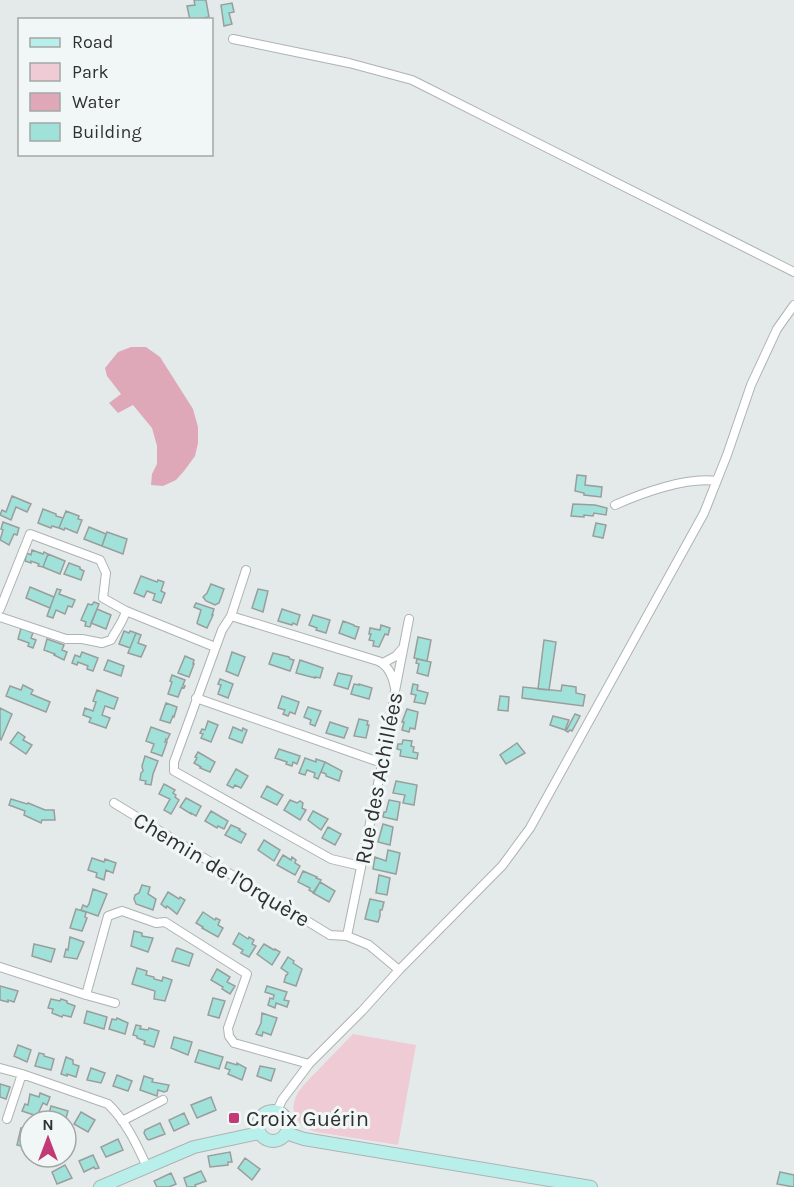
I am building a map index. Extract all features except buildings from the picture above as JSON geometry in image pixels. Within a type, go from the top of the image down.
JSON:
[{"type":"street","points":[[233,39],[349,63],[412,80],[794,272]]},
{"type":"street","points":[[277,1111],[282,1100],[309,1064],[502,866],[530,828],[704,513],[751,385],[777,329],[794,306]]},
{"type":"street","points":[[615,505],[635,496],[673,485],[705,479],[716,481]]},
{"type":"street","points":[[0,609],[30,534],[100,560],[106,573],[103,598],[126,611],[215,647]]},
{"type":"street","points":[[246,570],[231,616],[222,630],[196,698],[174,762],[174,771],[331,859],[361,867]]},
{"type":"street","points":[[0,616],[66,639],[102,643],[111,640],[123,621],[126,611]]},
{"type":"street","points":[[231,616],[383,663],[393,679],[395,691]]},
{"type":"street","name":"Rue des Achillées","points":[[347,936],[409,619]]},
{"type":"street","points":[[383,663],[396,656],[404,648]]},
{"type":"street","points":[[196,698],[382,763]]},
{"type":"street","name":"Chemin de l'Orquère","points":[[114,803],[330,935],[347,936]]},
{"type":"street","points":[[86,995],[108,916],[122,911],[156,923],[165,922],[247,974],[228,1028],[234,1043],[309,1064]]},
{"type":"street","points":[[347,936],[369,945],[399,970]]},
{"type":"street","points":[[0,967],[115,1003]]},
{"type":"street","points":[[0,1068],[108,1104],[122,1121],[147,1167]]},
{"type":"street","points":[[7,1119],[22,1074]]},
{"type":"street","points":[[122,1121],[163,1100]]},
{"type":"street","points":[[277,1111],[287,1120],[286,1133],[279,1140],[270,1141],[260,1132],[258,1124],[267,1112],[277,1111]]},
{"type":"street","points":[[100,1187],[114,1184],[194,1147],[260,1132]]},
{"type":"street","points":[[286,1133],[304,1139],[535,1182],[591,1187]]},
{"type":"green space","points":[[353,1034],[416,1045],[398,1145],[316,1132],[304,1126],[295,1115],[294,1101],[301,1089]]},
{"type":"water","points":[[131,347],[146,347],[160,357],[193,409],[198,427],[195,456],[176,480],[163,486],[151,485],[152,474],[157,464],[157,446],[152,428],[133,405],[118,413],[109,403],[121,394],[107,376],[105,368],[118,352]]},
{"type":"place","name":"Croix Guérin","points":[[234,1118]]}]
